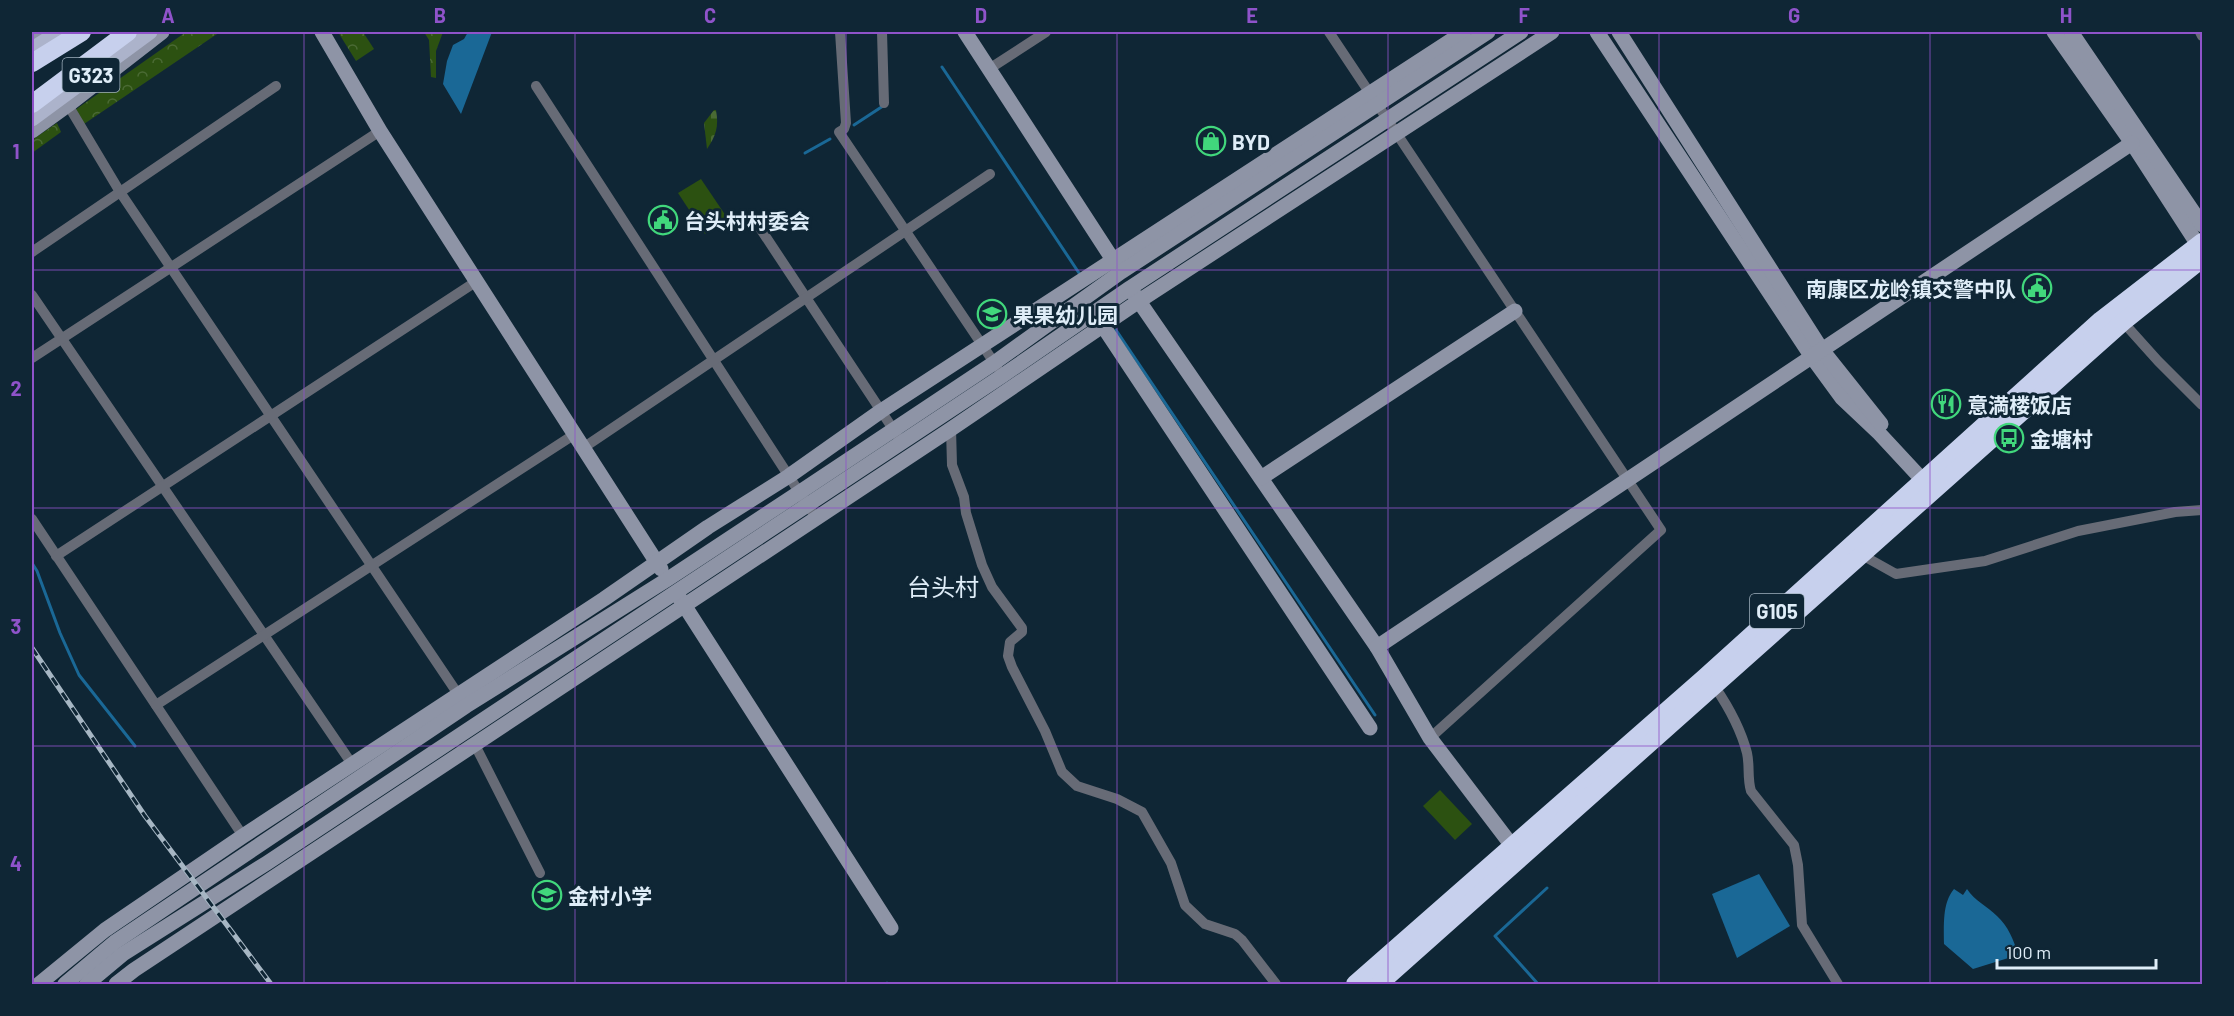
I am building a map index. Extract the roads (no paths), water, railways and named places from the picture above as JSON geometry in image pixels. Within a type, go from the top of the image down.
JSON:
[{"type":"highway","points":[[34,56],[70,32]]},
{"type":"highway","points":[[34,56],[82,32]]},
{"type":"highway","points":[[34,113],[128,32]]},
{"type":"highway","name":"G105","points":[[1378,984],[1704,678],[1929,484],[2123,322],[2201,249]]},
{"type":"highway","name":"G105","points":[[1355,984],[1715,687],[1862,555],[1929,484],[2101,320],[2201,249]]},
{"type":"main road","name":"G323","points":[[34,56],[59,32]]},
{"type":"main road","name":"G323","points":[[34,113],[150,32]]},
{"type":"street","points":[[32,36],[38,32]]},
{"type":"street","points":[[32,131],[162,32]]},
{"type":"street","points":[[322,32],[380,131],[891,928]]},
{"type":"street","points":[[840,32],[846,123],[844,129],[839,132],[1011,389]]},
{"type":"street","points":[[882,32],[884,103]]},
{"type":"street","points":[[965,32],[1130,288],[1377,647],[1430,738],[1516,852]]},
{"type":"street","points":[[989,69],[1046,32]]},
{"type":"street","points":[[1329,32],[1661,530],[1430,738]]},
{"type":"street","points":[[1374,99],[1464,32]]},
{"type":"street","points":[[64,984],[115,942],[604,599],[789,476],[881,411],[982,345],[1117,266],[1374,99],[1488,32]]},
{"type":"street","points":[[116,984],[1011,389],[1392,126],[1521,32]]},
{"type":"street","points":[[897,435],[1002,376],[1130,288],[1392,126],[1552,32]]},
{"type":"street","points":[[1597,32],[1817,353],[1884,428],[1929,484]]},
{"type":"street","points":[[1619,32],[1817,353]]},
{"type":"street","points":[[2054,32],[2132,143],[2201,249]]},
{"type":"street","points":[[2071,32],[2202,225]]},
{"type":"street","points":[[2200,32],[2202,36]]},
{"type":"street","points":[[32,252],[276,86]]},
{"type":"street","points":[[536,86],[816,518]]},
{"type":"street","points":[[68,105],[120,192],[462,700]]},
{"type":"street","points":[[32,358],[380,131]]},
{"type":"street","points":[[1377,647],[2132,143]]},
{"type":"street","points":[[584,448],[990,174]]},
{"type":"street","points":[[756,222],[910,456]]},
{"type":"street","points":[[87,984],[123,954],[277,857],[672,585],[897,435],[994,363],[1117,266]]},
{"type":"street","points":[[56,556],[477,281]]},
{"type":"street","points":[[32,295],[352,764]]},
{"type":"street","points":[[1261,478],[1515,311]]},
{"type":"street","points":[[2123,322],[2202,405]]},
{"type":"street","points":[[1102,326],[1370,728]]},
{"type":"street","points":[[951,429],[952,465],[964,496],[966,513],[982,565],[992,587],[1022,628],[1022,632],[1010,642],[1008,648],[1012,667],[1038,715],[1062,772],[1077,786],[1117,799],[1142,812],[1171,863],[1185,905],[1205,924],[1235,934],[1242,940],[1276,984]]},
{"type":"street","points":[[156,705],[575,434]]},
{"type":"street","points":[[1862,555],[1896,574],[1985,561],[2078,531],[2175,512],[2202,510]]},
{"type":"street","points":[[32,519],[243,836]]},
{"type":"street","points":[[39,984],[105,930],[352,764],[462,700],[672,585]]},
{"type":"street","points":[[1715,687],[1725,702],[1744,744],[1748,756],[1748,782],[1751,791],[1794,845],[1798,865],[1802,925],[1838,984]]},
{"type":"street","points":[[474,745],[540,873]]},
{"type":"water","points":[[468,32],[492,32],[461,114],[443,84],[447,61],[453,45],[464,39]]},
{"type":"water","points":[[1759,874],[1790,926],[1737,958],[1712,894]]},
{"type":"water","points":[[1954,889],[1963,895],[1967,889],[2001,920],[2015,944],[2018,955],[1973,969],[1944,944],[1947,901]]},
{"type":"waterway","points":[[942,67],[1079,273]]},
{"type":"waterway","points":[[854,125],[883,106]]},
{"type":"waterway","points":[[805,153],[830,139]]},
{"type":"waterway","points":[[1116,330],[1375,715]]},
{"type":"waterway","points":[[32,563],[79,675],[135,746]]},
{"type":"waterway","points":[[1538,984],[1495,936],[1547,888]]},
{"type":"railway","points":[[32,648],[145,816],[271,984]]},
{"type":"place","name":"BYD","points":[[1211,141]]},
{"type":"place","name":"台头村村委会","points":[[663,220]]},
{"type":"place","name":"南康区龙岭镇交警中队","points":[[2037,288]]},
{"type":"place","name":"果果幼儿园","points":[[992,314]]},
{"type":"place","name":"意満楼饭店","points":[[1946,404]]},
{"type":"place","name":"金塘村","points":[[2009,438]]},
{"type":"place","name":"金村小学","points":[[547,895]]},
{"type":"district","name":"台头村","points":[[943,586]]}]
